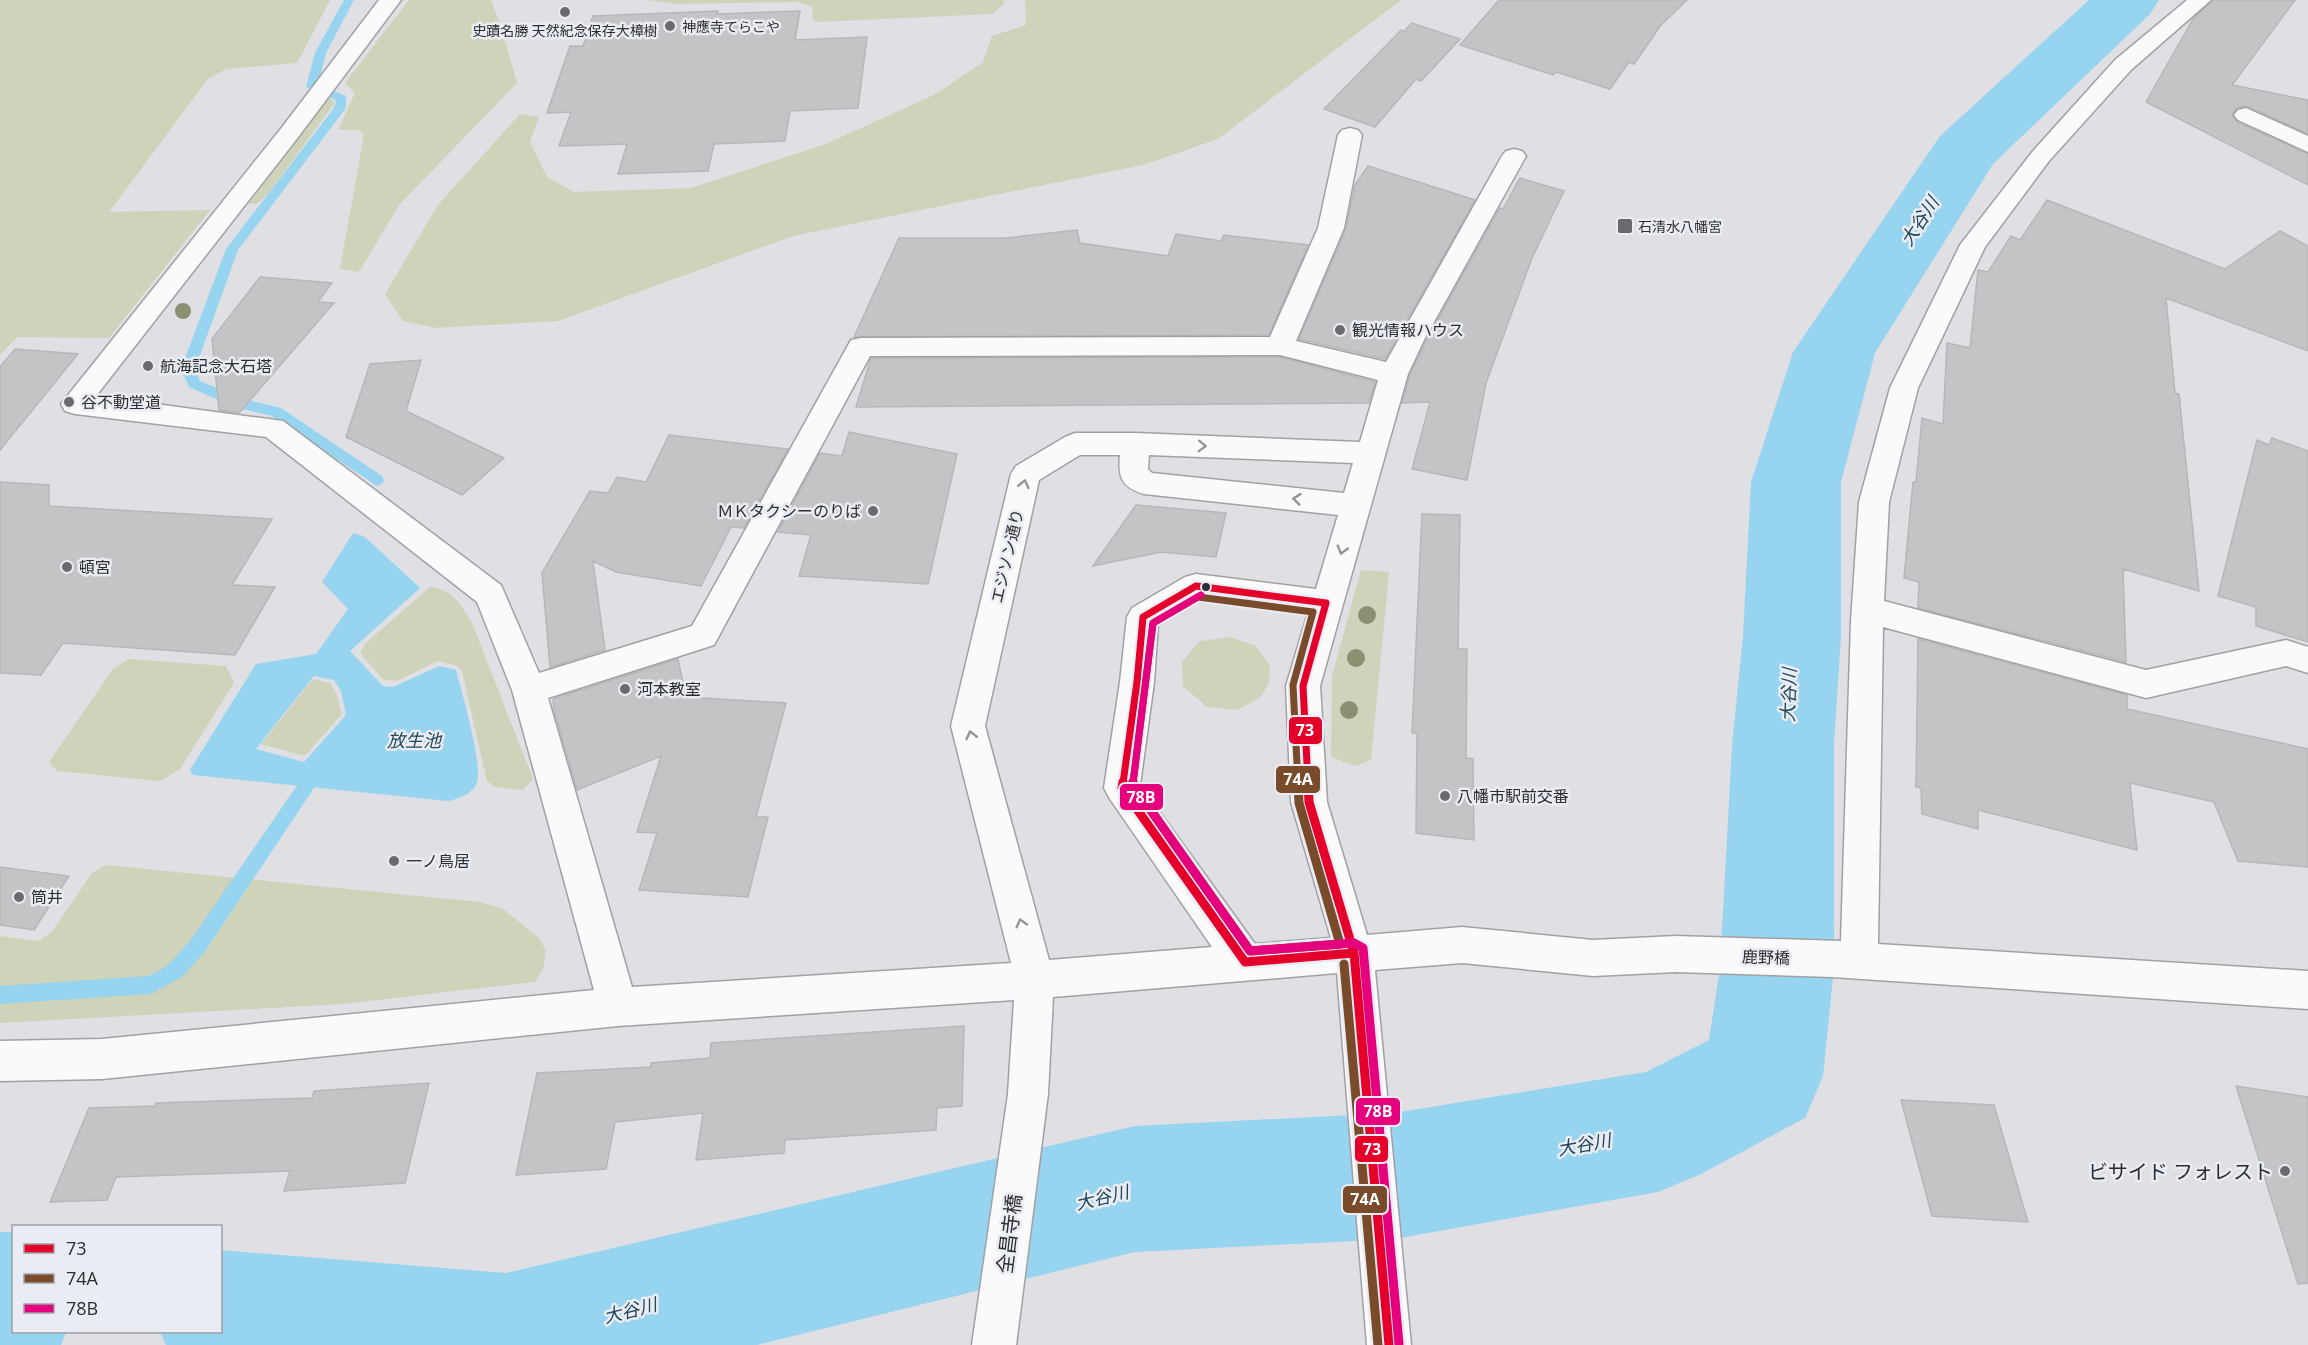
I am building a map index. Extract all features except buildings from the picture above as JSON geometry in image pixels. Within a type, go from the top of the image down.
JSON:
[{"type":"street","points":[[390,0],[75,404],[273,428],[490,594],[529,690],[618,1007]]},
{"type":"street","points":[[1845,960],[1874,502],[1904,388],[1973,245],[2041,156],[2123,65],[2200,0]]},
{"type":"street","points":[[2246,115],[2308,145]]},
{"type":"street","points":[[1280,346],[1331,228],[1350,135]]},
{"type":"street","points":[[1389,1345],[1354,953],[1309,802],[1303,686],[1369,453],[1394,374],[1410,340],[1514,156]]},
{"type":"street","points":[[529,690],[703,636],[861,347],[1280,346],[1394,374]]},
{"type":"street","name":"エジソン通り","points":[[1023,1123],[1028,1094],[1035,980],[968,726],[1026,474],[1075,444],[1136,444],[1369,453]]},
{"type":"street","points":[[1136,444],[1133,473],[1144,483],[1355,505]]},
{"type":"street","points":[[1245,962],[1122,788],[1137,682],[1143,617],[1196,586],[1326,603]]},
{"type":"street","points":[[1868,610],[2146,684],[2286,652],[2308,660]]},
{"type":"street","name":"鹿野橋","points":[[0,1060],[102,1059],[618,1007],[1035,980],[1462,945],[1593,958],[1676,954],[1845,960],[2308,990]]},
{"type":"street","name":"全昌寺橋","points":[[994,1345],[1023,1123]]},
{"type":"green space","points":[[0,0],[330,0],[297,63],[226,69],[208,79],[109,212],[210,210],[109,338],[17,337],[0,355]]},
{"type":"green space","points":[[409,0],[491,0],[517,83],[399,205],[359,272],[340,269],[364,135],[359,130],[338,130],[355,93],[345,83]]},
{"type":"green space","points":[[647,0],[1004,0],[1004,4],[992,14],[816,22],[812,18],[813,7],[799,2],[677,4]]},
{"type":"green space","points":[[1025,0],[1401,0],[1218,139],[1143,165],[793,236],[558,321],[435,328],[403,321],[385,294],[438,205],[520,114],[539,117],[530,142],[547,177],[574,192],[691,188],[826,144],[936,94],[983,62],[992,36],[1026,25]]},
{"type":"green space","points":[[323,98],[332,99],[334,104],[268,194],[257,204],[247,203],[246,198]]},
{"type":"green space","points":[[1361,570],[1389,572],[1371,760],[1355,766],[1331,757],[1332,676]]},
{"type":"green space","points":[[430,587],[450,594],[460,604],[472,623],[533,779],[523,790],[495,787],[487,781],[462,671],[458,666],[438,661],[397,681],[383,679],[360,653],[366,643]]},
{"type":"green space","points":[[1231,637],[1256,646],[1270,666],[1269,683],[1260,698],[1237,710],[1207,707],[1183,686],[1182,662],[1200,641]]},
{"type":"green space","points":[[128,659],[226,666],[234,683],[180,769],[160,781],[57,771],[49,762],[113,669]]},
{"type":"green space","points":[[313,679],[330,683],[336,693],[342,714],[305,756],[261,744]]},
{"type":"green space","points":[[106,865],[479,902],[502,908],[540,939],[546,952],[543,969],[535,982],[342,1004],[0,1023],[0,936],[38,941],[51,933],[92,873]]},
{"type":"water","name":"放生池","points":[[353,533],[365,537],[420,588],[350,651],[383,686],[393,687],[439,666],[456,670],[477,764],[476,785],[467,794],[448,801],[193,775],[190,770],[256,664],[316,654],[348,609],[322,582]],"holes":[[[314,676],[334,680],[341,691],[346,715],[304,762],[256,749]]]},
{"type":"waterway","points":[[349,0],[321,53],[312,87],[342,98],[340,108],[232,249],[188,369],[194,384],[239,403],[276,412],[377,480]]},
{"type":"waterway","name":"大谷川","points":[[222,1316],[506,1340],[1135,1189],[1394,1176],[1658,1131],[1763,1076],[1777,968],[1783,745],[1792,636],[1796,482],[1834,352],[1965,151],[2127,0]]},
{"type":"waterway","points":[[0,995],[151,985],[175,971],[197,947],[306,786]]},
{"type":"waterway","name":"大谷川","points":[[0,1298],[12,1298]]},
{"type":"transit line","name":"73","points":[[1196,586],[1326,603],[1303,686],[1309,802],[1354,953],[1245,962],[1122,788],[1137,682],[1143,617],[1196,586]]},
{"type":"transit line","name":"78B","points":[[1201,595],[1153,623],[1133,785],[1250,951],[1354,943],[1363,948],[1399,1344]]},
{"type":"transit line","name":"74A","points":[[1198,597],[1313,612],[1293,685],[1299,803],[1340,944],[1250,951],[1133,785],[1153,623],[1198,597]]},
{"type":"transit line","name":"73","points":[[1354,953],[1389,1345]]},
{"type":"transit line","name":"74A","points":[[1344,964],[1378,1345]]},
{"type":"place","name":"史蹟名勝 天然紀念保存大樟樹","points":[[565,12]]},
{"type":"place","name":"神應寺てらこや","points":[[670,26]]},
{"type":"place","name":"石清水八幡宮","points":[[1625,226]]},
{"type":"place","name":"観光情報ハウス","points":[[1340,330]]},
{"type":"place","name":"航海記念大石塔","points":[[148,366]]},
{"type":"place","name":"谷不動堂道","points":[[69,402]]},
{"type":"place","name":"ＭＫタクシーのりば","points":[[873,511]]},
{"type":"place","name":"頓宮","points":[[67,567]]},
{"type":"place","name":"河本教室","points":[[625,689]]},
{"type":"place","name":"八幡市駅前交番","points":[[1445,796]]},
{"type":"place","name":"一ノ鳥居","points":[[394,861]]},
{"type":"place","name":"筒井","points":[[19,897]]},
{"type":"place","name":"ビサイド フォレスト","points":[[2285,1171]]}]
